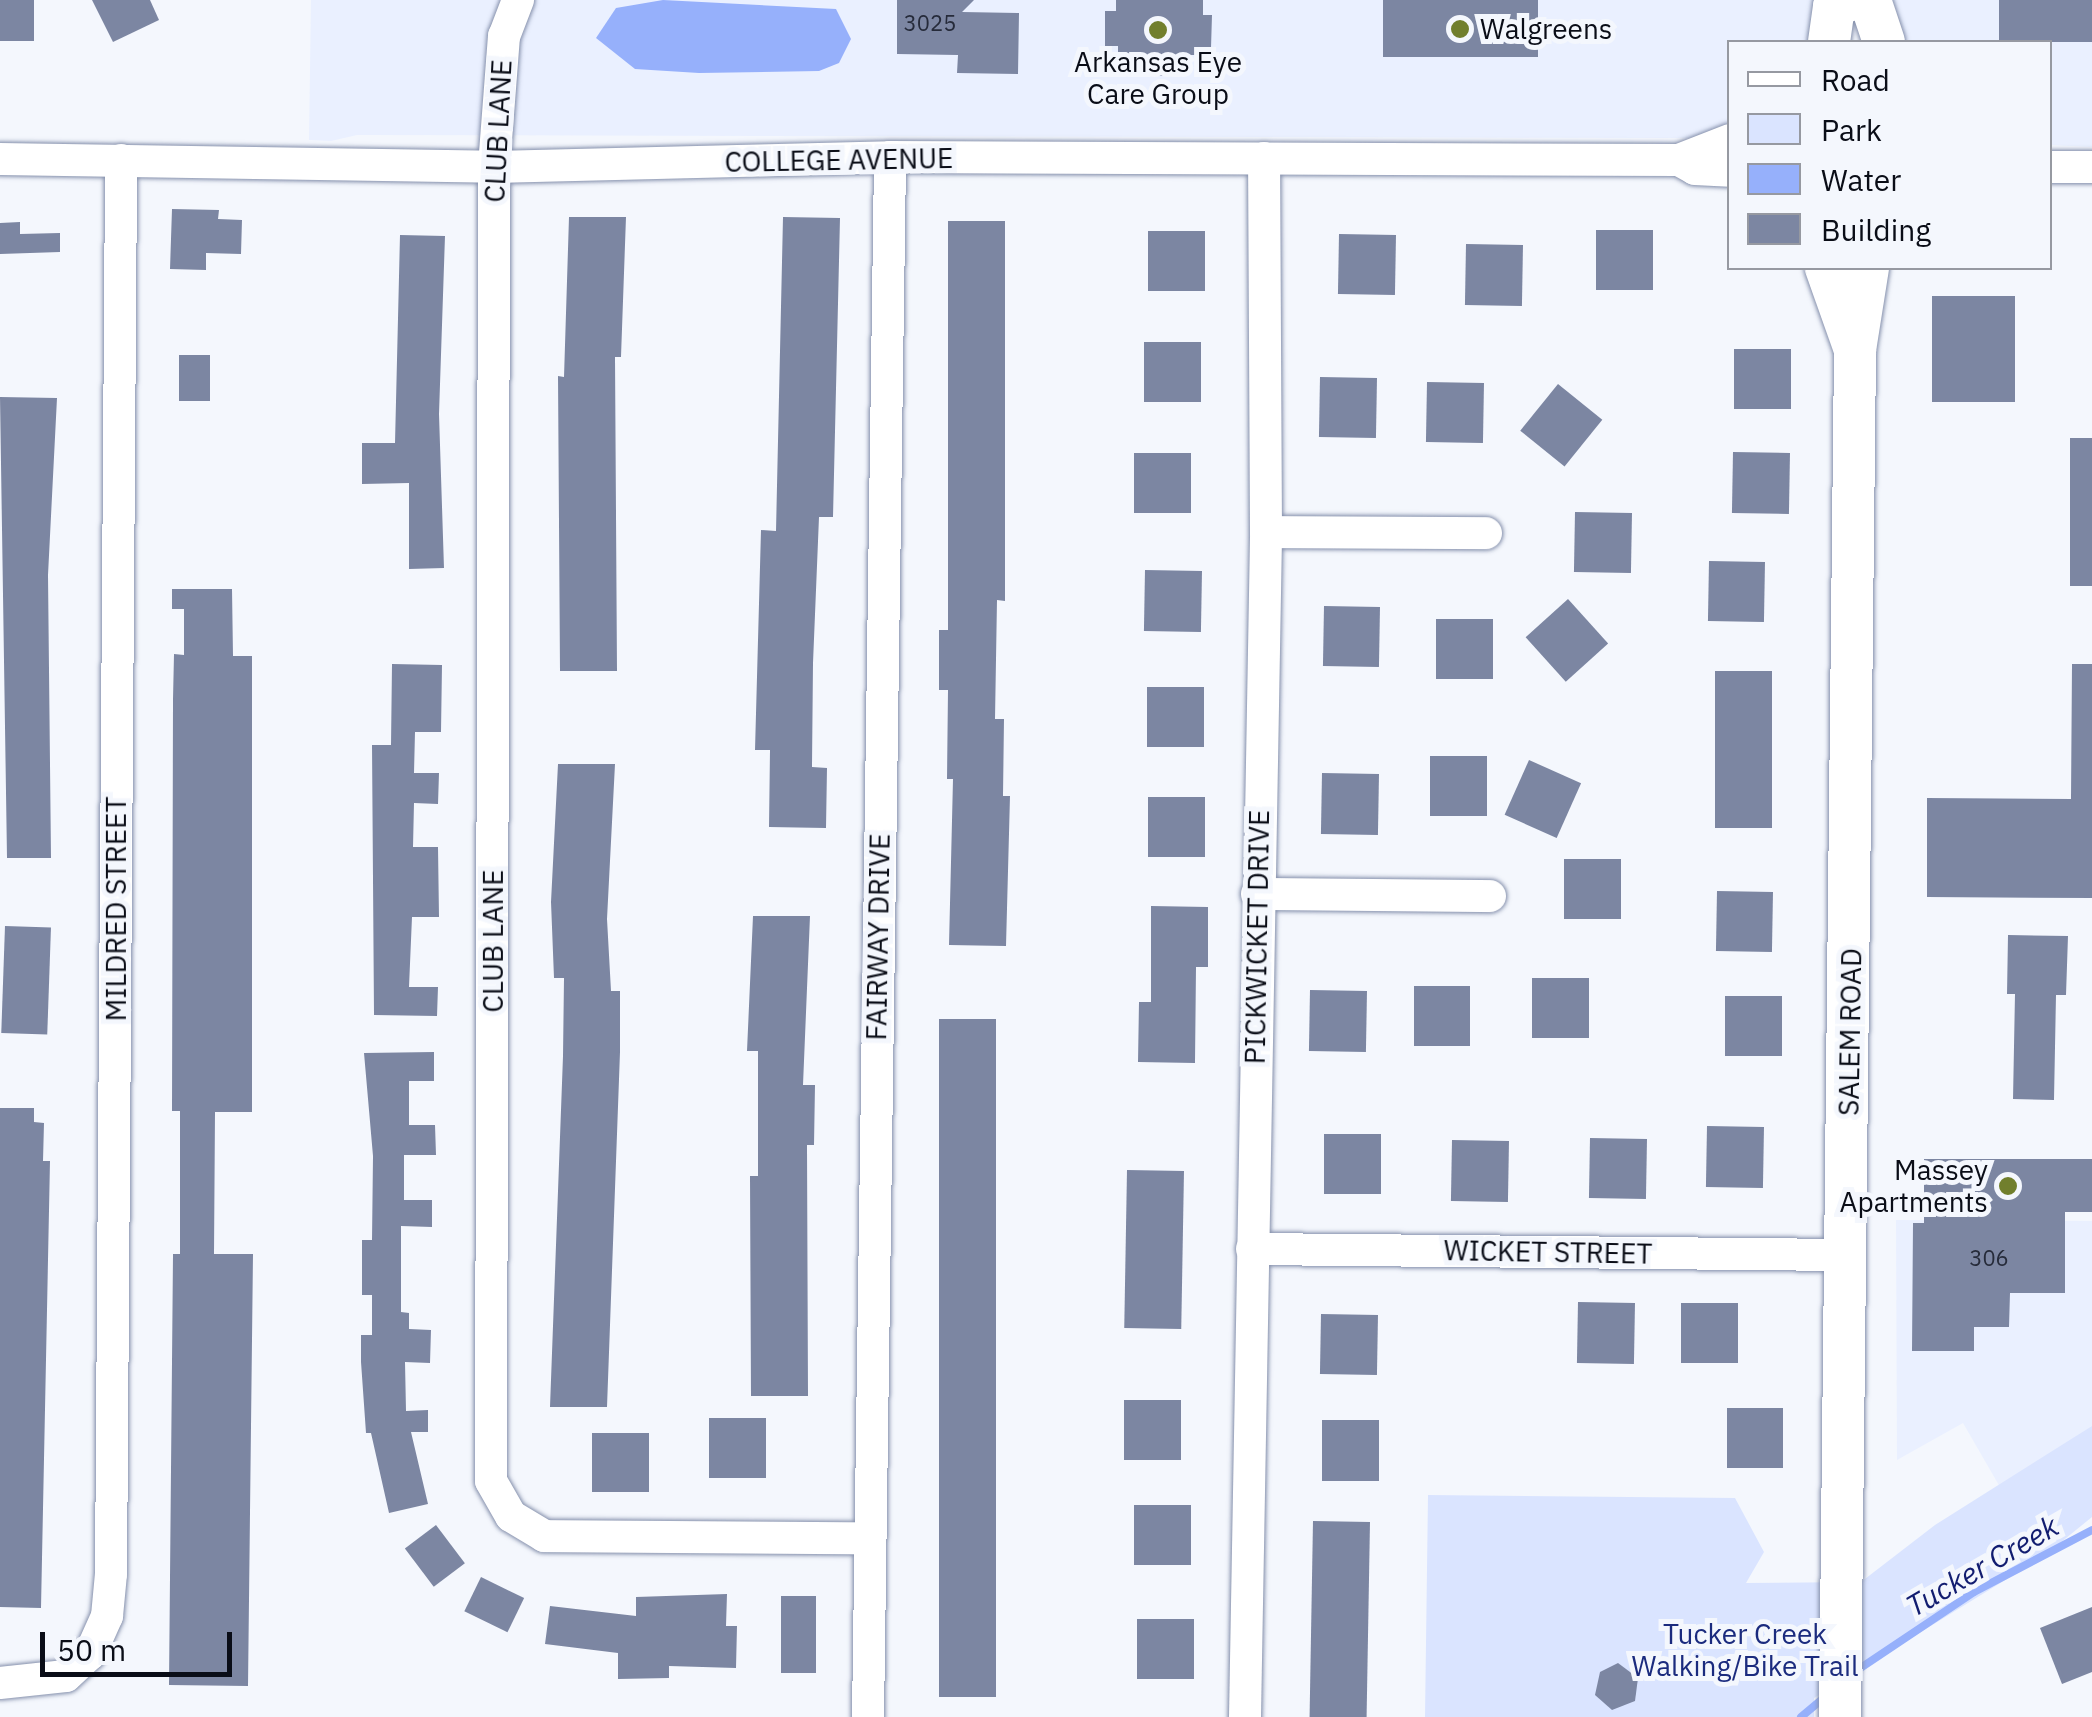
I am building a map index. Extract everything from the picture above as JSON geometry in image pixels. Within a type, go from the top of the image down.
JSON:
[{"type":"main road","points":[[1830,40],[1834,6],[1848,0],[1844,40]]},
{"type":"main road","points":[[1870,0],[1883,40]]},
{"type":"main road","name":"SALEM ROAD","points":[[1827,270],[1858,339]]},
{"type":"main road","name":"SALEM ROAD","points":[[1840,1715],[1858,339],[1868,270]]},
{"type":"main road","points":[[1858,339],[1874,318],[1889,270]]},
{"type":"street","name":"CLUB LANE","points":[[518,0],[504,36],[494,167],[492,1481],[512,1516],[544,1536],[869,1538]]},
{"type":"street","name":"COLLEGE AVENUE","points":[[1687,164],[1727,142]]},
{"type":"street","name":"COLLEGE AVENUE","points":[[0,159],[494,167],[890,157],[1264,158],[1687,164],[1727,171]]},
{"type":"street","name":"FAIRWAY DRIVE","points":[[868,1717],[890,157]]},
{"type":"street","name":"PICKWICKET DRIVE","points":[[1244,1717],[1266,532],[1264,158]]},
{"type":"street","name":"MILDRED STREET","points":[[0,1683],[66,1676],[90,1654],[107,1616],[111,1574],[121,160]]},
{"type":"street","points":[[1687,164],[1705,180],[1727,184]]},
{"type":"street","points":[[2052,168],[2092,167]]},
{"type":"street","points":[[1266,532],[1486,533]]},
{"type":"street","points":[[1257,894],[1490,896]]},
{"type":"street","name":"WICKET STREET","points":[[1252,1248],[1844,1255]]},
{"type":"shaded area","points":[[311,0],[1826,0],[1822,40],[1727,40],[1727,128],[1689,138],[357,135],[331,141],[309,140]]},
{"type":"shaded area","points":[[1884,0],[2092,0],[2092,147],[2052,145],[2052,40],[1895,40]]},
{"type":"shaded area","points":[[1896,1220],[2092,1221],[2092,1426],[2000,1487],[1963,1423],[1897,1460]]},
{"type":"green space","name":"Tucker Creek Walking/Bike Trail","points":[[2092,1426],[2092,1517],[2044,1556],[1814,1698],[1814,1717],[1425,1717],[1428,1495],[1735,1498],[1764,1552],[1746,1583],[1861,1582],[1935,1525]]},
{"type":"water","points":[[663,0],[836,9],[851,39],[839,63],[819,71],[699,73],[635,69],[596,38],[616,8]]},
{"type":"building","points":[[0,0],[34,0],[34,41],[0,41]]},
{"type":"building","points":[[92,0],[150,0],[159,20],[113,42]]},
{"type":"building","points":[[897,0],[974,0],[962,12],[1019,13],[1018,74],[957,73],[958,55],[897,54]]},
{"type":"building","name":"Arkansas Eye Care Group","points":[[1116,0],[1203,0],[1203,15],[1212,15],[1211,48],[1203,47],[1203,55],[1174,55],[1174,76],[1142,75],[1143,55],[1118,54],[1118,46],[1105,46],[1105,11],[1116,11]]},
{"type":"building","name":"Walgreens","points":[[1383,0],[1538,0],[1538,57],[1383,57]]},
{"type":"building","points":[[1999,0],[2092,0],[2092,42],[1999,40]]},
{"type":"building","points":[[172,209],[219,210],[218,219],[242,220],[241,254],[206,253],[206,270],[170,269]]},
{"type":"building","points":[[569,217],[626,217],[621,357],[615,357],[617,671],[560,671],[558,376],[564,377]]},
{"type":"building","points":[[783,217],[840,218],[833,517],[819,517],[813,663],[812,767],[827,768],[826,828],[769,827],[770,750],[755,750],[761,530],[776,531]]},
{"type":"building","points":[[948,221],[1005,221],[1005,601],[997,600],[995,719],[1004,719],[1003,796],[1010,796],[1006,946],[949,945],[953,779],[947,779],[948,690],[939,690],[939,630],[948,630]]},
{"type":"building","points":[[20,222],[20,234],[60,233],[60,252],[0,254],[0,223]]},
{"type":"building","points":[[1596,230],[1653,230],[1653,290],[1596,290]]},
{"type":"building","points":[[1148,231],[1205,231],[1205,291],[1148,291]]},
{"type":"building","points":[[1339,234],[1396,235],[1395,295],[1338,294]]},
{"type":"building","points":[[400,235],[445,236],[439,414],[444,568],[409,569],[409,483],[362,484],[362,443],[395,443]]},
{"type":"building","points":[[1466,244],[1523,245],[1522,306],[1465,305]]},
{"type":"building","points":[[1932,296],[2015,296],[2015,402],[1932,402]]},
{"type":"building","points":[[1144,342],[1201,342],[1201,402],[1144,402]]},
{"type":"building","points":[[1734,349],[1791,349],[1791,409],[1734,409]]},
{"type":"building","points":[[179,355],[210,355],[210,401],[179,401]]},
{"type":"building","points":[[1320,377],[1377,378],[1376,438],[1319,437]]},
{"type":"building","points":[[1427,382],[1484,383],[1483,443],[1426,442]]},
{"type":"building","points":[[1558,384],[1602,420],[1565,467],[1520,431]]},
{"type":"building","points":[[0,397],[57,398],[48,575],[51,858],[7,858]]},
{"type":"building","points":[[2070,438],[2092,438],[2092,586],[2070,586]]},
{"type":"building","points":[[1733,452],[1790,453],[1789,514],[1732,513]]},
{"type":"building","points":[[1134,453],[1191,453],[1191,513],[1134,513]]},
{"type":"building","points":[[1575,512],[1632,513],[1631,573],[1574,572]]},
{"type":"building","points":[[1709,561],[1765,562],[1764,622],[1708,621]]},
{"type":"building","points":[[1145,570],[1202,571],[1201,632],[1144,631]]},
{"type":"building","points":[[172,589],[232,589],[233,656],[252,656],[252,1112],[215,1112],[214,1254],[253,1254],[248,1686],[169,1685],[173,1254],[180,1254],[180,1111],[172,1111],[173,699],[174,654],[184,655],[184,609],[172,609]]},
{"type":"building","points":[[1568,599],[1608,644],[1566,682],[1526,637]]},
{"type":"building","points":[[1324,606],[1380,607],[1379,667],[1323,666]]},
{"type":"building","points":[[1436,619],[1493,619],[1493,679],[1436,679]]},
{"type":"building","points":[[392,664],[442,665],[441,732],[415,732],[414,773],[439,773],[438,804],[414,803],[413,847],[438,847],[439,917],[412,917],[409,987],[438,987],[437,1016],[374,1015],[372,745],[391,745]]},
{"type":"building","points":[[2072,664],[2092,664],[2092,898],[1927,897],[1927,798],[2071,799]]},
{"type":"building","points":[[1715,671],[1772,671],[1772,828],[1715,828]]},
{"type":"building","points":[[1147,687],[1204,687],[1204,747],[1147,747]]},
{"type":"building","points":[[1430,756],[1487,756],[1487,816],[1430,816]]},
{"type":"building","points":[[1529,760],[1581,783],[1557,838],[1505,815]]},
{"type":"building","points":[[558,764],[615,764],[607,919],[611,991],[620,991],[620,1052],[607,1407],[550,1407],[564,978],[554,978],[551,902]]},
{"type":"building","points":[[1322,773],[1379,774],[1378,835],[1321,834]]},
{"type":"building","points":[[1148,797],[1205,797],[1205,857],[1148,857]]},
{"type":"building","points":[[1564,859],[1621,859],[1621,919],[1564,919]]},
{"type":"building","points":[[1717,891],[1773,892],[1772,952],[1716,951]]},
{"type":"building","points":[[1151,906],[1208,907],[1208,967],[1196,967],[1195,1063],[1138,1062],[1139,1002],[1151,1002]]},
{"type":"building","points":[[753,916],[810,916],[803,1085],[815,1085],[814,1145],[807,1145],[808,1396],[751,1396],[750,1176],[758,1176],[758,1051],[747,1051]]},
{"type":"building","points":[[5,926],[51,928],[47,1035],[1,1033]]},
{"type":"building","points":[[2008,935],[2068,936],[2066,995],[2056,995],[2054,1100],[2013,1099],[2015,994],[2007,994]]},
{"type":"building","points":[[1532,978],[1589,978],[1589,1038],[1532,1038]]},
{"type":"building","points":[[1414,986],[1470,986],[1470,1046],[1414,1046]]},
{"type":"building","points":[[1310,990],[1367,991],[1366,1052],[1309,1051]]},
{"type":"building","points":[[1725,996],[1782,996],[1782,1056],[1725,1056]]},
{"type":"building","points":[[939,1019],[996,1019],[996,1697],[939,1697]]},
{"type":"building","points":[[434,1052],[434,1081],[409,1081],[409,1125],[435,1125],[436,1155],[404,1155],[404,1200],[432,1200],[432,1227],[401,1226],[401,1312],[409,1313],[409,1329],[431,1330],[430,1363],[405,1362],[406,1411],[428,1410],[428,1432],[411,1432],[428,1504],[389,1513],[371,1433],[366,1433],[361,1362],[361,1335],[372,1335],[372,1295],[362,1295],[362,1240],[372,1240],[373,1156],[364,1053]]},
{"type":"building","points":[[0,1108],[34,1108],[34,1122],[44,1123],[43,1161],[50,1161],[41,1608],[0,1607]]},
{"type":"building","points":[[1707,1126],[1764,1127],[1763,1188],[1706,1187]]},
{"type":"building","points":[[1324,1134],[1381,1134],[1381,1194],[1324,1194]]},
{"type":"building","points":[[1590,1138],[1647,1139],[1646,1199],[1589,1198]]},
{"type":"building","points":[[1452,1140],[1509,1141],[1508,1202],[1451,1201]]},
{"type":"building","points":[[1924,1159],[2092,1159],[2092,1212],[2065,1212],[2065,1293],[2010,1293],[2009,1327],[1974,1327],[1974,1351],[1912,1351],[1913,1223],[1924,1223]]},
{"type":"building","points":[[1127,1170],[1184,1171],[1181,1329],[1124,1328]]},
{"type":"building","points":[[1578,1302],[1635,1303],[1634,1364],[1577,1363]]},
{"type":"building","points":[[1681,1303],[1738,1303],[1738,1363],[1681,1363]]},
{"type":"building","points":[[1321,1314],[1378,1315],[1377,1375],[1320,1374]]},
{"type":"building","points":[[1124,1400],[1181,1400],[1181,1460],[1124,1460]]},
{"type":"building","points":[[1727,1408],[1783,1408],[1783,1468],[1727,1468]]},
{"type":"building","points":[[709,1418],[766,1418],[766,1478],[709,1478]]},
{"type":"building","points":[[1322,1420],[1379,1420],[1379,1481],[1322,1481]]},
{"type":"building","points":[[592,1433],[649,1433],[649,1492],[592,1492]]},
{"type":"building","points":[[1134,1505],[1191,1505],[1191,1565],[1134,1565]]},
{"type":"building","points":[[1313,1521],[1370,1522],[1367,1717],[1310,1717]]},
{"type":"building","points":[[436,1525],[465,1563],[434,1587],[405,1548]]},
{"type":"building","points":[[481,1577],[524,1598],[507,1632],[464,1611]]},
{"type":"building","points":[[727,1594],[726,1626],[737,1626],[736,1668],[669,1666],[669,1678],[618,1679],[618,1653],[545,1644],[550,1606],[636,1616],[636,1597]]},
{"type":"building","points":[[781,1596],[816,1596],[816,1673],[781,1673]]},
{"type":"building","points":[[2092,1607],[2092,1672],[2062,1684],[2040,1628]]},
{"type":"building","points":[[1137,1619],[1194,1619],[1194,1679],[1137,1679]]},
{"type":"building","points":[[1618,1663],[1638,1678],[1635,1701],[1612,1710],[1595,1695],[1600,1672]]},
{"type":"waterway","name":"Tucker Creek","points":[[1856,1671],[1974,1592],[2092,1530]]},
{"type":"waterway","name":"Tucker Creek","points":[[1801,1717],[1826,1696]]},
{"type":"place","name":"Walgreens","points":[[1460,29]]},
{"type":"place","name":"Arkansas Eye Care Group","points":[[1158,30]]},
{"type":"place","name":"Massey Apartments","points":[[2008,1186]]}]
